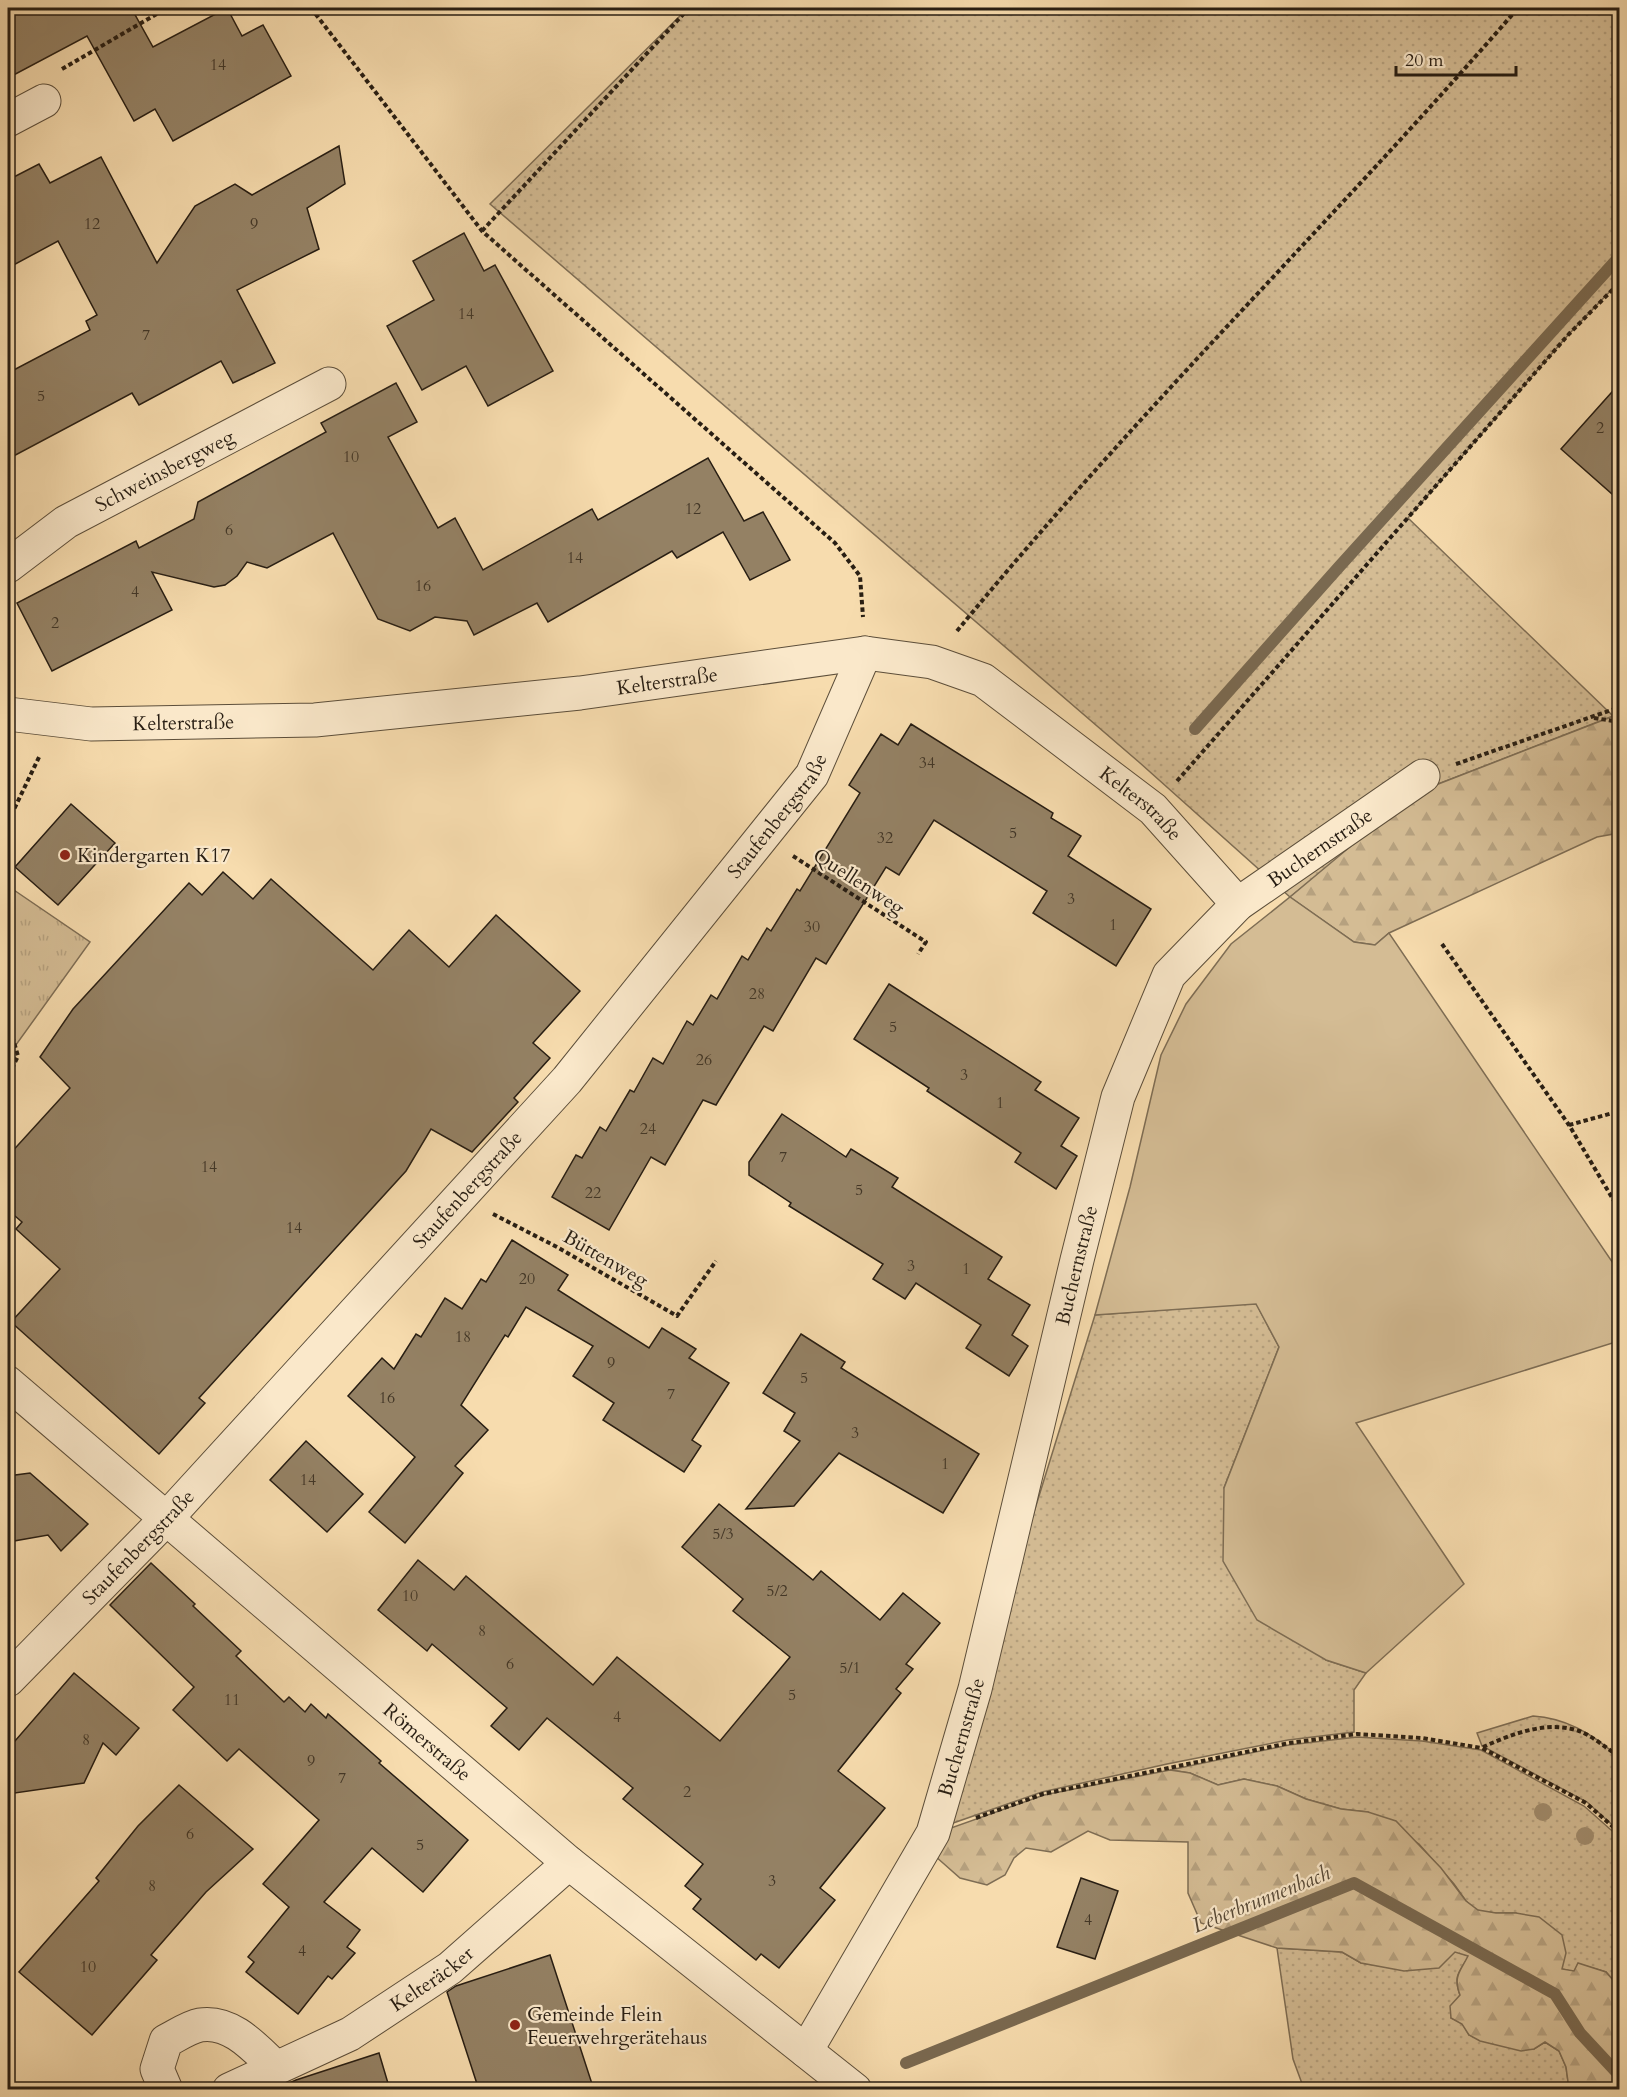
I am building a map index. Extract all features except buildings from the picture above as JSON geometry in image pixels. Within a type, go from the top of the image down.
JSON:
[{"type":"street","points":[[8,120],[44,101]]},
{"type":"street","name":"Schweinsbergweg","points":[[8,566],[66,522],[329,384]]},
{"type":"street","name":"Kelterstraße","points":[[8,714],[91,724],[315,720],[580,693],[865,653],[932,662],[983,680],[1153,809],[1238,904]]},
{"type":"street","name":"Staufenbergstraße","points":[[8,1680],[165,1520],[567,1080],[812,775],[865,653]]},
{"type":"street","name":"Buchernstraße","points":[[807,2051],[933,1833],[975,1689],[1118,1097],[1170,975],[1238,904],[1423,776]]},
{"type":"street","name":"Römerstraße","points":[[8,1383],[165,1520],[569,1863],[855,2090]]},
{"type":"street","name":"Kelteräcker","points":[[229,2090],[350,2034],[450,1968],[569,1863]]},
{"type":"street","points":[[166,2090],[157,2069],[166,2041],[200,2025],[225,2026],[249,2043],[275,2067]]},
{"type":"path","points":[[44,101],[50,76],[167,8]]},
{"type":"path","points":[[311,8],[482,231],[835,543],[860,576],[865,653]]},
{"type":"path","points":[[482,231],[689,8]]},
{"type":"path","points":[[1511,15],[1513,8]]},
{"type":"path","points":[[932,662],[1113,452],[1360,185],[1518,8]]},
{"type":"path","points":[[1153,809],[1569,334],[1620,282]]},
{"type":"path","points":[[1423,776],[1620,707]]},
{"type":"path","points":[[1591,717],[1620,722]]},
{"type":"path","points":[[8,822],[57,720]]},
{"type":"path","name":"Quellenweg","points":[[762,837],[926,942],[918,954]]},
{"type":"path","points":[[1442,944],[1569,1125],[1620,1211]]},
{"type":"path","points":[[8,1022],[18,1056],[8,1077]]},
{"type":"path","points":[[1569,1125],[1620,1111]]},
{"type":"path","name":"Büttenweg","points":[[459,1198],[557,1247],[677,1316],[716,1261]]},
{"type":"path","points":[[1482,1748],[1512,1734],[1551,1726],[1580,1731],[1620,1756]]},
{"type":"path","points":[[933,1833],[1043,1794],[1289,1743],[1357,1734],[1422,1738],[1482,1748],[1586,1803],[1620,1833]]},
{"type":"green space","points":[[688,8],[1619,8],[1619,282],[1569,334],[1408,518],[1613,716],[1428,788],[1290,897],[1140,763],[490,204]]},
{"type":"green space","points":[[1619,714],[1619,833],[1597,837],[1389,933],[1375,945],[1354,942],[1290,897],[1351,846],[1428,788]]},
{"type":"green space","points":[[8,886],[90,942],[8,1056]]},
{"type":"green space","points":[[1290,897],[1354,942],[1375,945],[1389,933],[1619,1272],[1619,1341],[1356,1423],[1464,1584],[1366,1673],[1326,1660],[1257,1620],[1223,1561],[1224,1488],[1279,1347],[1256,1304],[1095,1315],[1130,1187],[1161,1055],[1186,1004],[1231,944]]},
{"type":"green space","points":[[1256,1303],[1279,1347],[1224,1488],[1326,1660],[1366,1673],[1354,1690],[1354,1732],[1288,1740],[1042,1792],[936,1829],[1095,1315]]},
{"type":"green space","points":[[1533,1716],[1557,1720],[1580,1729],[1619,1758],[1619,1831],[1587,1802],[1482,1746],[1477,1733]]},
{"type":"green space","points":[[1357,1737],[1422,1741],[1481,1750],[1584,1806],[1619,1837],[1619,1987],[1606,1972],[1578,1964],[1574,1972],[1562,1969],[1516,1913],[1478,1911],[1466,1901],[1419,1844],[1368,1812],[1341,1809],[1306,1799],[1277,1786],[1244,1779],[1218,1785],[1190,1773],[1170,1770],[1289,1745]]},
{"type":"green space","points":[[1170,1770],[1190,1773],[1218,1785],[1244,1779],[1277,1786],[1306,1799],[1341,1809],[1368,1812],[1396,1821],[1441,1868],[1466,1901],[1478,1910],[1539,1917],[1562,1935],[1566,1953],[1562,1969],[1574,1971],[1578,1963],[1606,1972],[1619,1987],[1619,2089],[1569,2089],[1566,2067],[1559,2051],[1545,2042],[1534,2049],[1521,2051],[1480,2041],[1469,2035],[1462,2024],[1451,2018],[1450,2006],[1460,1995],[1457,1979],[1468,1956],[1455,1952],[1439,1968],[1404,1971],[1361,1963],[1342,1952],[1277,1948],[1201,1923],[1188,1893],[1188,1842],[1110,1840],[1088,1831],[1051,1852],[1026,1848],[1014,1858],[1005,1875],[987,1885],[960,1878],[935,1856],[934,1834],[1044,1795]]},
{"type":"green space","points":[[1277,1948],[1342,1952],[1361,1963],[1381,1966],[1439,1967],[1455,1951],[1469,1956],[1458,1974],[1457,1983],[1460,1995],[1451,2018],[1463,2024],[1469,2035],[1534,2049],[1545,2042],[1559,2051],[1566,2067],[1569,2089],[1304,2089],[1293,2059]]},
{"type":"waterway","points":[[1195,729],[1620,256]]},
{"type":"waterway","name":"Leberbrunnenbach","points":[[906,2063],[1354,1883],[1555,1994],[1580,2033],[1620,2076]]},
{"type":"place","name":"Kindergarten K17","points":[[65,855]]},
{"type":"place","name":"Gemeinde Flein Feuerwehrgerätehaus","points":[[515,2025]]}]
